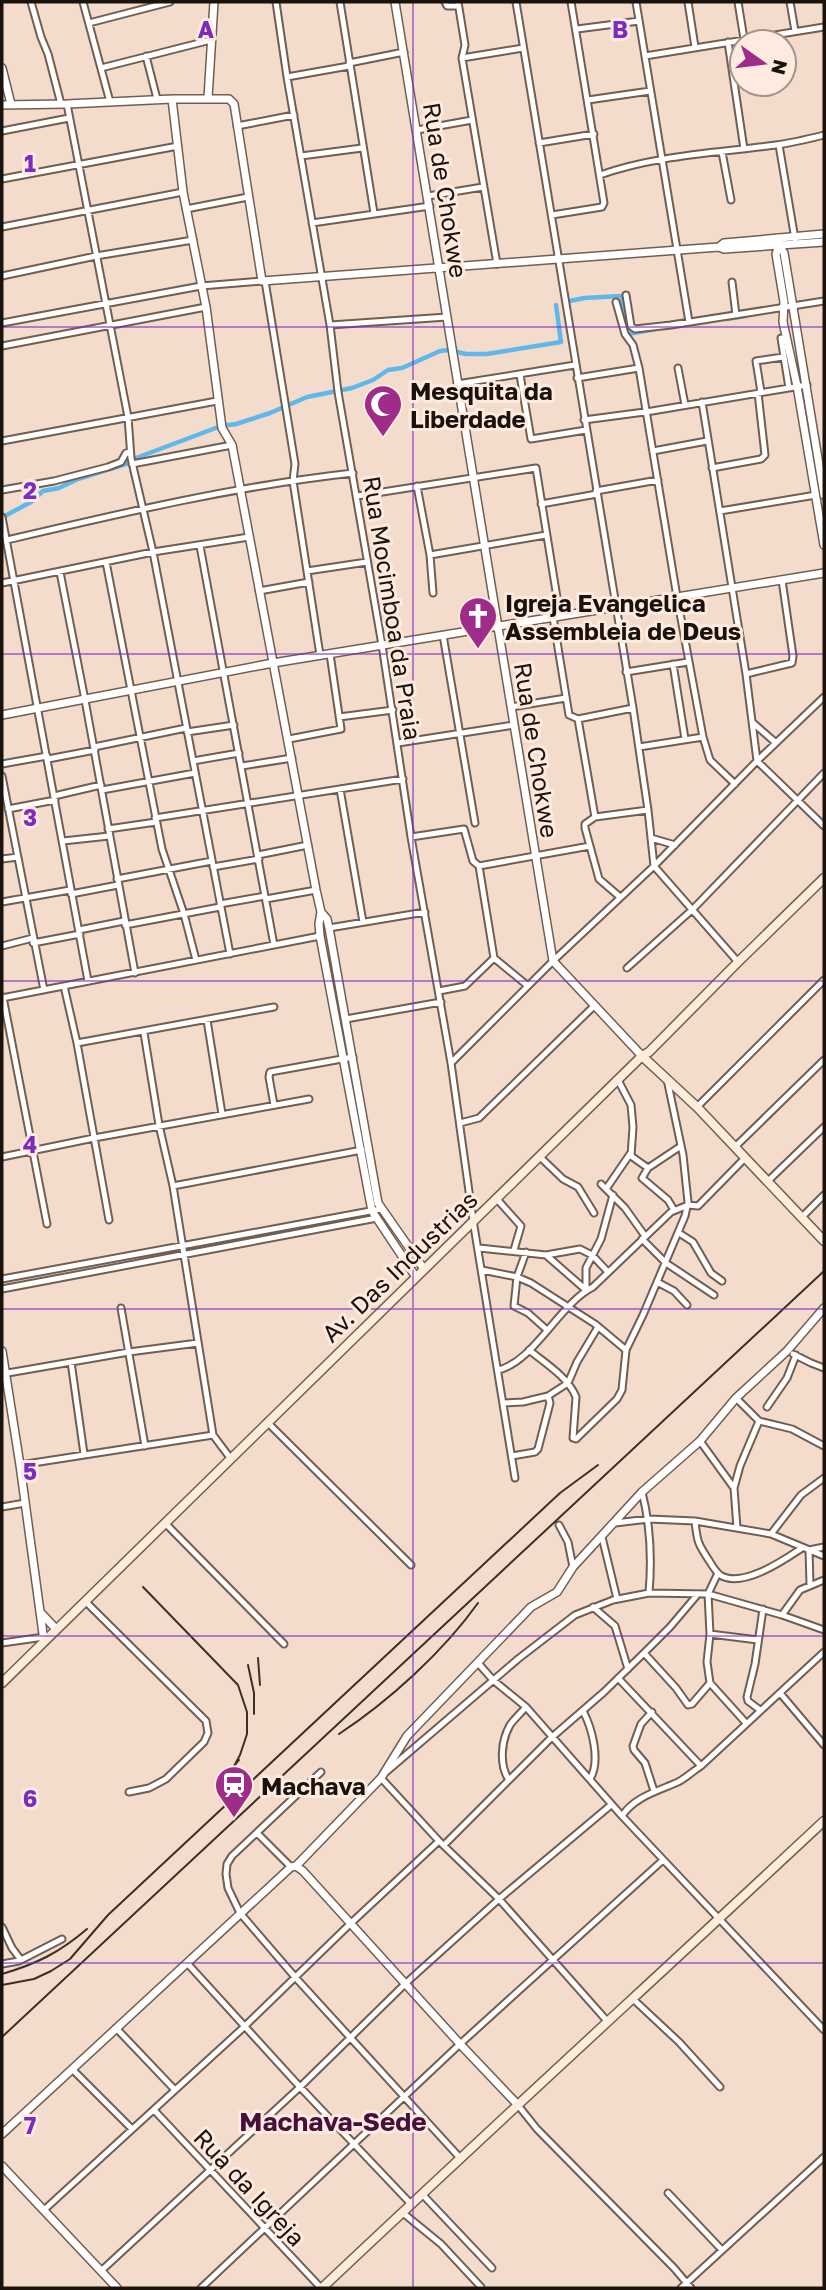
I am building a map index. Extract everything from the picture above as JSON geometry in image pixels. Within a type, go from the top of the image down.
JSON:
[{"type":"main road","name":"Av. Das Industrias","points":[[2,1682],[824,878]]},
{"type":"main road","points":[[642,1056],[697,1107],[824,1241]]},
{"type":"main road","points":[[322,2288],[824,1821]]},
{"type":"street","points":[[31,2],[69,118],[79,164],[128,417],[132,464],[153,552],[230,954]]},
{"type":"street","points":[[83,2],[110,102]]},
{"type":"street","points":[[89,23],[170,2]]},
{"type":"street","points":[[208,98],[214,2]]},
{"type":"street","name":"Rua Mocimboa da Praia","points":[[276,2],[393,710],[411,836],[451,1063],[473,1220],[515,1478]]},
{"type":"street","points":[[340,2],[374,213]]},
{"type":"street","name":"Rua de Chokwe","points":[[395,2],[553,961]]},
{"type":"street","points":[[445,2],[447,6],[458,4],[465,45],[462,58],[497,265]]},
{"type":"street","points":[[516,2],[633,708],[654,866],[738,961]]},
{"type":"street","points":[[552,215],[604,205],[571,2]]},
{"type":"street","points":[[635,2],[689,322]]},
{"type":"street","points":[[688,2],[695,47]]},
{"type":"street","points":[[738,2],[742,28]]},
{"type":"street","points":[[790,2],[794,28]]},
{"type":"street","points":[[577,29],[639,21]]},
{"type":"street","points":[[798,32],[824,29]]},
{"type":"street","points":[[101,68],[211,40]]},
{"type":"street","points":[[645,57],[728,43]]},
{"type":"street","points":[[462,58],[523,48]]},
{"type":"street","points":[[287,77],[404,52]]},
{"type":"street","points":[[146,56],[157,99]]},
{"type":"street","points":[[2,68],[11,104]]},
{"type":"street","points":[[588,100],[650,91]]},
{"type":"street","points":[[2,105],[208,98],[229,99],[234,104],[295,464],[293,481],[320,655]]},
{"type":"street","points":[[736,98],[744,149]]},
{"type":"street","points":[[172,99],[183,192],[206,307],[217,401],[222,425],[232,446],[258,591],[289,739],[321,912],[320,936],[348,1058],[374,1215],[416,1277]]},
{"type":"street","points":[[236,126],[294,116]]},
{"type":"street","points":[[2,131],[69,118]]},
{"type":"street","points":[[417,130],[472,120]]},
{"type":"street","points":[[539,143],[593,134]]},
{"type":"street","points":[[600,176],[613,170],[661,160],[779,145],[824,135]]},
{"type":"street","points":[[779,145],[795,240]]},
{"type":"street","points":[[2,179],[177,146]]},
{"type":"street","points":[[301,156],[362,148]]},
{"type":"street","points":[[722,152],[730,200]]},
{"type":"street","points":[[428,196],[483,187]]},
{"type":"street","points":[[2,227],[183,192]]},
{"type":"street","points":[[187,209],[248,197]]},
{"type":"street","points":[[313,223],[430,206]]},
{"type":"street","points":[[812,239],[824,234]]},
{"type":"street","points":[[2,323],[201,286],[677,249],[724,249],[754,243],[795,240],[812,239],[824,242]]},
{"type":"street","points":[[2,276],[96,256],[193,240]]},
{"type":"street","points":[[778,242],[785,253],[821,458],[820,495],[824,545]]},
{"type":"street","points":[[778,242],[776,254],[784,308],[783,322],[793,387]]},
{"type":"street","points":[[732,282],[736,315]]},
{"type":"street","points":[[626,295],[633,328],[824,301]]},
{"type":"street","points":[[616,302],[639,368],[703,737],[710,760],[735,785]]},
{"type":"street","points":[[2,346],[206,307]]},
{"type":"street","points":[[330,325],[447,317]]},
{"type":"street","points":[[781,338],[783,357],[820,495]]},
{"type":"street","points":[[712,468],[765,456],[756,361],[783,357]]},
{"type":"street","points":[[457,384],[575,365]]},
{"type":"street","points":[[578,379],[639,368]]},
{"type":"street","points":[[678,368],[685,405]]},
{"type":"street","points":[[520,375],[531,439],[586,430]]},
{"type":"street","points":[[584,420],[807,385]]},
{"type":"street","points":[[2,442],[217,401]]},
{"type":"street","points":[[702,402],[746,674],[757,761],[824,826]]},
{"type":"street","points":[[653,451],[707,441]]},
{"type":"street","points":[[132,464],[232,446]]},
{"type":"street","points":[[2,490],[54,481],[108,467],[121,462],[126,453],[130,452]]},
{"type":"street","points":[[357,496],[536,468],[569,715],[578,719],[633,708]]},
{"type":"street","points":[[7,540],[143,508],[240,489],[353,473]]},
{"type":"street","points":[[541,503],[658,480]]},
{"type":"street","points":[[417,486],[430,555],[433,593]]},
{"type":"street","points":[[720,511],[820,495]]},
{"type":"street","points":[[2,517],[88,981]]},
{"type":"street","points":[[430,555],[546,535]]},
{"type":"street","points":[[2,583],[153,552],[249,537]]},
{"type":"street","points":[[200,546],[274,945]]},
{"type":"street","points":[[106,562],[155,820],[196,960]]},
{"type":"street","points":[[307,571],[367,562]]},
{"type":"street","points":[[60,572],[135,973]]},
{"type":"street","points":[[2,715],[330,653],[824,573]]},
{"type":"street","points":[[746,674],[792,663],[782,580]]},
{"type":"street","points":[[258,591],[309,582]]},
{"type":"street","points":[[443,635],[475,822]]},
{"type":"street","points":[[289,739],[340,730],[330,653]]},
{"type":"street","points":[[626,672],[688,662]]},
{"type":"street","points":[[673,664],[685,740]]},
{"type":"street","points":[[451,1063],[824,697]]},
{"type":"street","points":[[511,707],[566,698]]},
{"type":"street","points":[[679,707],[696,704]]},
{"type":"street","points":[[340,717],[393,710]]},
{"type":"street","points":[[578,719],[595,817]]},
{"type":"street","points":[[752,722],[776,743]]},
{"type":"street","points":[[398,743],[514,724]]},
{"type":"street","points":[[2,764],[140,737],[234,725]]},
{"type":"street","points":[[639,747],[703,737]]},
{"type":"street","points":[[192,761],[239,753]]},
{"type":"street","points":[[242,766],[292,758]]},
{"type":"street","points":[[627,968],[693,909],[824,773]]},
{"type":"street","points":[[6,814],[55,798],[101,788],[195,774]]},
{"type":"street","points":[[2,776],[6,814],[18,857],[44,990]]},
{"type":"street","points":[[63,841],[202,810],[403,779]]},
{"type":"street","points":[[340,789],[363,922]]},
{"type":"street","points":[[620,897],[601,881],[585,824],[595,817],[648,810]]},
{"type":"street","points":[[411,836],[464,829],[473,861],[480,866],[494,958],[528,986]]},
{"type":"street","points":[[651,838],[675,845]]},
{"type":"street","points":[[2,902],[71,892],[167,868],[258,857],[308,845]]},
{"type":"street","points":[[480,866],[590,846]]},
{"type":"street","points":[[2,859],[18,857]]},
{"type":"street","points":[[2,946],[316,890]]},
{"type":"street","points":[[321,912],[327,919],[341,991],[348,1058]]},
{"type":"street","points":[[329,928],[425,912]]},
{"type":"street","points":[[47,1224],[3,998],[320,936]]},
{"type":"street","points":[[439,991],[465,986],[494,958]]},
{"type":"street","points":[[553,961],[642,1056]]},
{"type":"street","points":[[697,1107],[824,980]]},
{"type":"street","points":[[64,986],[109,1220]]},
{"type":"street","points":[[332,992],[341,991]]},
{"type":"street","points":[[346,1019],[441,1002]]},
{"type":"street","points":[[460,1124],[479,1118],[594,1006]]},
{"type":"street","points":[[77,1043],[274,1007]]},
{"type":"street","points":[[207,1020],[222,1114]]},
{"type":"street","points":[[144,1032],[159,1125],[173,1186],[213,1435],[231,1459]]},
{"type":"street","points":[[274,1105],[269,1077],[271,1072],[348,1058]]},
{"type":"street","points":[[735,1147],[824,1060]]},
{"type":"street","points":[[529,1350],[568,1383],[576,1396],[573,1438],[617,1399],[622,1390],[626,1350],[679,1233],[688,1205],[681,1146],[667,1079]]},
{"type":"street","points":[[618,1080],[631,1105],[631,1154],[603,1186],[625,1208],[644,1238],[666,1263],[714,1295]]},
{"type":"street","points":[[2,1157],[159,1125],[309,1099]]},
{"type":"street","points":[[768,1181],[824,1127]]},
{"type":"street","points":[[674,1210],[668,1200],[642,1178],[648,1168],[681,1146]]},
{"type":"street","points":[[173,1186],[365,1149]]},
{"type":"street","points":[[365,1149],[383,1212],[424,1269]]},
{"type":"street","points":[[631,1154],[648,1168]]},
{"type":"street","points":[[539,1156],[563,1179],[578,1188],[594,1213]]},
{"type":"street","points":[[498,1370],[514,1364],[568,1307],[593,1287],[674,1210],[688,1205],[698,1206],[745,1158]]},
{"type":"street","points":[[586,1290],[586,1268],[601,1239],[613,1195]]},
{"type":"street","points":[[802,1217],[824,1195]]},
{"type":"street","points":[[496,1198],[522,1226],[514,1250]]},
{"type":"street","points":[[2,1289],[184,1255],[383,1212]]},
{"type":"street","points":[[2,1279],[374,1215]]},
{"type":"street","points":[[679,1233],[692,1242],[711,1273],[722,1281]]},
{"type":"street","points":[[479,1248],[546,1255],[575,1248],[592,1255],[608,1272]]},
{"type":"street","points":[[526,1252],[517,1277],[514,1307],[528,1313],[547,1330]]},
{"type":"street","points":[[546,1255],[586,1290]]},
{"type":"street","points":[[70,1266],[72,1275]]},
{"type":"street","points":[[482,1270],[517,1277],[531,1283],[598,1327],[626,1350]]},
{"type":"street","points":[[13,1277],[15,1286]]},
{"type":"street","points":[[657,1282],[674,1291],[687,1305]]},
{"type":"street","points":[[121,1308],[145,1446]]},
{"type":"street","points":[[383,1776],[407,1736],[531,1607],[557,1591],[573,1567],[642,1492],[700,1441],[736,1398],[787,1350],[824,1308]]},
{"type":"street","points":[[503,1403],[548,1396],[568,1383],[598,1327]]},
{"type":"street","points":[[4,1373],[198,1343]]},
{"type":"street","points":[[787,1350],[824,1368]]},
{"type":"street","points":[[2,1351],[44,1639],[2,1643]]},
{"type":"street","points":[[767,1407],[787,1378],[796,1355]]},
{"type":"street","points":[[71,1362],[84,1454]]},
{"type":"street","points":[[512,1456],[535,1452],[541,1444],[550,1402],[548,1396]]},
{"type":"street","points":[[736,1398],[759,1421],[792,1429],[824,1446]]},
{"type":"street","points":[[737,1528],[734,1488],[759,1421]]},
{"type":"street","points":[[267,1422],[411,1565]]},
{"type":"street","points":[[20,1465],[213,1435]]},
{"type":"street","points":[[700,1441],[734,1488]]},
{"type":"street","points":[[771,1534],[801,1495],[824,1478]]},
{"type":"street","points":[[642,1492],[649,1519],[652,1555],[649,1593]]},
{"type":"street","points":[[2,1507],[25,1503]]},
{"type":"street","points":[[615,1523],[649,1519],[695,1521],[771,1534],[824,1556]]},
{"type":"street","points":[[695,1521],[699,1547],[718,1573],[729,1579],[751,1576],[805,1548],[824,1547]]},
{"type":"street","points":[[165,1523],[284,1644]]},
{"type":"street","points":[[559,1525],[568,1542],[573,1567]]},
{"type":"street","points":[[602,1537],[617,1599]]},
{"type":"street","points":[[805,1548],[810,1585]]},
{"type":"street","points":[[718,1573],[708,1594],[710,1634],[707,1662],[710,1683],[746,1723]]},
{"type":"street","points":[[782,1615],[800,1590],[824,1580]]},
{"type":"street","points":[[2,2134],[293,1867],[383,1776],[493,1680],[575,1615],[617,1599],[649,1593],[708,1594],[824,1630]]},
{"type":"street","points":[[44,2210],[244,2027],[349,1924],[442,1843],[551,1738],[628,1669],[698,1594]]},
{"type":"street","points":[[85,1601],[201,1716],[209,1728],[204,1742],[166,1779],[129,1792]]},
{"type":"street","points":[[593,1607],[615,1626],[628,1669]]},
{"type":"street","points":[[760,1710],[748,1701],[747,1696],[763,1609]]},
{"type":"street","points":[[40,1612],[56,1629]]},
{"type":"street","points":[[710,1634],[758,1640]]},
{"type":"street","points":[[622,1816],[626,1809],[654,1791],[681,1781],[701,1766],[824,1652]]},
{"type":"street","points":[[644,1653],[688,1705],[692,1704],[710,1683]]},
{"type":"street","points":[[478,1663],[493,1680],[526,1707],[611,1805],[824,2030]]},
{"type":"street","points":[[618,1678],[701,1766]]},
{"type":"street","points":[[780,1693],[824,1745]]},
{"type":"street","points":[[509,1780],[502,1766],[506,1738],[510,1725],[526,1707]]},
{"type":"street","points":[[583,1711],[590,1724],[593,1740],[594,1766],[590,1779]]},
{"type":"street","points":[[652,1712],[641,1724],[633,1746],[645,1763],[654,1791]]},
{"type":"street","points":[[321,1772],[232,1856],[227,1864],[228,1888],[240,1913],[295,1977],[461,2159]]},
{"type":"street","points":[[383,1776],[442,1843],[499,1899],[608,2022]]},
{"type":"street","points":[[101,2271],[352,2038],[406,1983],[499,1899],[611,1805]]},
{"type":"street","points":[[257,1833],[293,1867],[303,1871],[537,2129],[674,2268],[688,2286]]},
{"type":"street","points":[[201,2288],[460,2044],[663,1860]]},
{"type":"street","points":[[2,1929],[21,1960]]},
{"type":"street","points":[[2,1964],[38,1953],[62,1939]]},
{"type":"street","points":[[187,1963],[353,2144],[412,2204]]},
{"type":"street","points":[[633,1999],[679,2042],[720,2087]]},
{"type":"street","points":[[116,2028],[176,2090]]},
{"type":"street","points":[[72,2069],[132,2129]]},
{"type":"street","name":"Rua da Igreja","points":[[155,2110],[322,2288]]},
{"type":"street","points":[[681,2288],[688,2286],[722,2250],[824,2157]]},
{"type":"street","points":[[2,2166],[117,2288]]},
{"type":"street","points":[[668,2193],[722,2250]]},
{"type":"street","points":[[422,2194],[492,2268]]},
{"type":"street","points":[[403,2213],[441,2244],[481,2287]]},
{"type":"waterway","points":[[565,302],[622,296],[628,334],[656,329]]},
{"type":"waterway","points":[[3,517],[31,502],[43,491],[59,488],[78,479],[132,462],[136,458],[221,426],[270,413],[307,397],[352,388],[373,380],[388,370],[402,368],[440,351],[487,354],[561,342],[556,305]]},
{"type":"waterway","points":[[727,319],[746,316]]},
{"type":"railway","points":[[2,2037],[824,1271]]},
{"type":"railway","points":[[2,1985],[34,1979],[70,1959],[108,1915],[560,1493],[598,1465]]},
{"type":"railway","points":[[143,1587],[238,1685],[247,1712],[247,1734],[233,1768]]},
{"type":"railway","points":[[339,1734],[414,1674],[449,1640],[478,1603]]},
{"type":"railway","points":[[258,1658],[260,1685]]},
{"type":"railway","points":[[248,1665],[254,1693],[254,1714]]},
{"type":"railway","points":[[219,1785],[239,1760]]},
{"type":"railway","points":[[2,1974],[47,1957],[87,1929]]},
{"type":"place","name":"Mesquita da Liberdade","points":[[383,438]]},
{"type":"place","name":"Igreja Evangelica Assembleia de Deus","points":[[478,650]]},
{"type":"place","name":"Machava","points":[[234,1819]]},
{"type":"district","name":"Machava-Sede","points":[[333,2121]]}]
